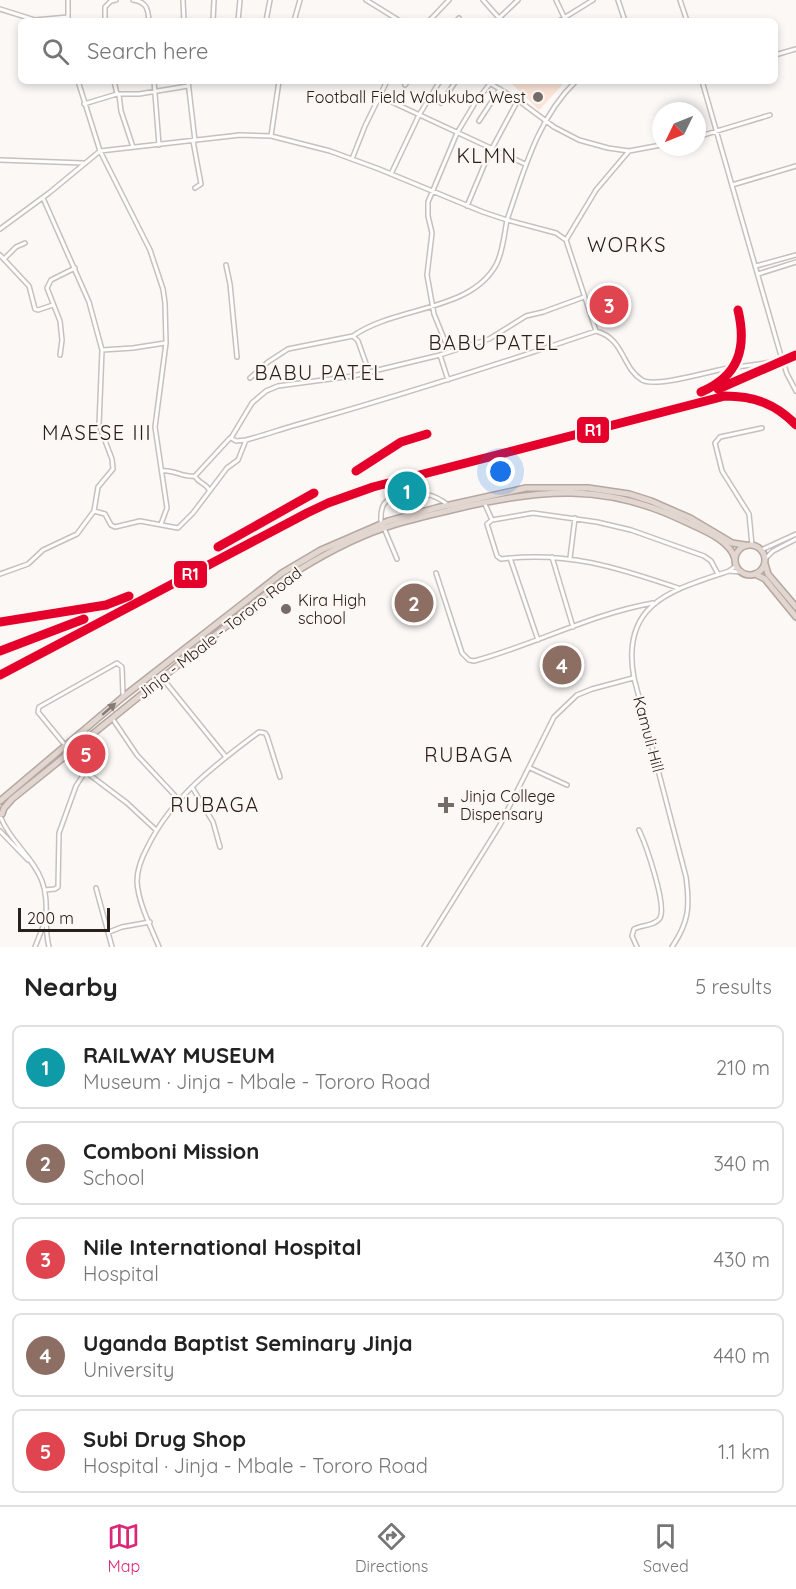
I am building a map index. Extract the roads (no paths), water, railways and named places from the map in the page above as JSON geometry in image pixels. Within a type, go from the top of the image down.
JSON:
[{"type":"highway","name":"Jinja - Mbale - Tororo Road","points":[[0,801],[123,697],[282,573],[321,550],[383,526],[448,505],[526,488],[567,487],[629,494],[690,518],[732,543],[749,545]]},
{"type":"highway","name":"Jinja - Mbale - Tororo Road","points":[[1,815],[12,799],[286,578],[324,555],[383,526],[527,494],[548,492],[592,494],[629,501],[664,512],[697,527],[729,547],[736,562]]},
{"type":"highway","points":[[796,607],[768,574],[761,550],[749,545],[739,549],[736,562],[741,572],[755,574],[765,579],[796,617]]},
{"type":"highway","points":[[755,574],[759,572],[765,561]]},
{"type":"street","points":[[68,0],[68,18]]},
{"type":"street","points":[[105,18],[105,7],[111,1],[116,0]]},
{"type":"street","points":[[133,0],[145,4],[149,18]]},
{"type":"street","points":[[183,0],[184,18]]},
{"type":"street","points":[[213,18],[214,0]]},
{"type":"street","points":[[238,18],[240,0]]},
{"type":"street","points":[[267,18],[270,0]]},
{"type":"street","points":[[295,18],[300,0]]},
{"type":"street","points":[[366,0],[395,18]]},
{"type":"street","points":[[432,18],[449,0]]},
{"type":"street","points":[[483,0],[496,18]]},
{"type":"street","points":[[500,18],[518,0]]},
{"type":"street","points":[[556,0],[565,18]]},
{"type":"street","points":[[566,18],[593,0]]},
{"type":"street","points":[[618,0],[625,18]]},
{"type":"street","points":[[680,0],[686,18]]},
{"type":"street","points":[[0,9],[29,18]]},
{"type":"street","points":[[778,54],[796,49]]},
{"type":"street","points":[[79,84],[100,151],[156,264],[165,303],[166,342],[154,427],[167,508],[161,524]]},
{"type":"street","points":[[115,84],[133,147]]},
{"type":"street","points":[[154,84],[159,145]]},
{"type":"street","points":[[84,104],[118,94],[139,94],[183,84]]},
{"type":"street","points":[[188,84],[201,184],[195,188]]},
{"type":"street","points":[[271,136],[279,84]]},
{"type":"street","points":[[352,159],[385,84]]},
{"type":"street","points":[[391,174],[419,115],[438,84]]},
{"type":"street","points":[[441,103],[454,84]]},
{"type":"street","points":[[449,351],[434,314],[428,275],[432,233],[427,210],[457,133],[489,84]]},
{"type":"street","points":[[493,84],[564,134],[579,140],[629,151],[652,147]]},
{"type":"street","points":[[250,378],[288,349],[353,336],[382,321],[462,296],[483,282],[492,272],[500,257],[507,220],[525,165],[545,120],[556,103],[573,84]]},
{"type":"street","points":[[703,84],[782,359],[796,391]]},
{"type":"street","points":[[480,121],[500,89]]},
{"type":"street","points":[[379,96],[525,165]]},
{"type":"street","points":[[467,206],[492,149],[518,100]]},
{"type":"street","points":[[706,135],[770,115]]},
{"type":"street","points":[[0,229],[43,198],[100,151],[240,135],[271,136],[299,142],[352,159],[467,206],[556,233],[566,240],[596,331],[613,340],[637,376],[648,382],[728,368],[749,367],[782,359]]},
{"type":"street","points":[[566,240],[596,190],[629,151]]},
{"type":"street","points":[[0,160],[85,163]]},
{"type":"street","points":[[732,185],[796,166]]},
{"type":"street","points":[[0,574],[28,564],[43,549],[73,538],[94,511],[98,487],[113,469],[112,459],[99,425],[102,350],[89,302],[43,198]]},
{"type":"street","points":[[4,259],[16,247],[25,243]]},
{"type":"street","points":[[0,255],[29,286],[35,309],[53,305]]},
{"type":"street","points":[[756,266],[796,255]]},
{"type":"street","points":[[758,273],[796,262]]},
{"type":"street","points":[[226,265],[237,357]]},
{"type":"street","points":[[60,355],[62,340],[60,327],[47,294],[47,285],[51,280],[75,268]]},
{"type":"street","points":[[161,471],[168,470],[188,477],[195,476],[227,443],[252,403],[266,391],[278,386],[338,379],[440,354],[489,339],[526,316],[584,297]]},
{"type":"street","points":[[227,443],[246,440],[448,380],[596,331]]},
{"type":"street","points":[[353,336],[358,341],[369,372]]},
{"type":"street","points":[[102,350],[133,348],[166,342]]},
{"type":"street","points":[[440,354],[448,380]]},
{"type":"street","points":[[749,545],[749,514],[722,471],[715,443],[720,437],[762,428]]},
{"type":"street","points":[[231,436],[231,440],[236,441]]},
{"type":"street","points":[[94,511],[105,514],[111,525],[116,527],[140,521],[173,528],[179,527],[227,468],[238,460],[246,440]]},
{"type":"street","points":[[195,476],[197,481],[209,490]]},
{"type":"street","points":[[397,559],[383,526],[381,510],[384,504],[394,497],[414,492],[439,498],[448,505]]},
{"type":"street","points":[[484,502],[492,520]]},
{"type":"street","points":[[678,588],[606,566],[570,558],[526,556],[501,559],[497,556],[487,524],[492,520],[533,513],[619,526],[708,558],[718,574]]},
{"type":"street","points":[[570,558],[575,518]]},
{"type":"street","points":[[761,550],[796,534]]},
{"type":"street","points":[[765,561],[773,551],[796,539]]},
{"type":"street","points":[[552,557],[573,627]]},
{"type":"street","points":[[510,558],[538,640]]},
{"type":"street","name":"Kamuli Hill","points":[[729,571],[736,562]]},
{"type":"street","name":"Kamuli Hill","points":[[672,947],[686,922],[688,901],[686,877],[634,678],[631,657],[635,634],[642,617],[654,602],[678,588],[718,574],[729,571],[741,572]]},
{"type":"street","points":[[436,573],[462,653],[469,660],[474,661],[503,654],[573,627],[638,605],[654,602]]},
{"type":"street","points":[[66,746],[38,712],[38,708],[119,663],[122,669],[123,697]]},
{"type":"street","points":[[162,677],[226,757]]},
{"type":"street","points":[[423,947],[500,825],[554,717],[568,702],[585,691],[634,678]]},
{"type":"street","points":[[112,717],[137,755],[179,800]]},
{"type":"street","points":[[159,947],[140,895],[137,878],[144,853],[156,830],[192,786],[226,757],[262,732],[267,736],[280,777]]},
{"type":"street","points":[[65,755],[127,803],[156,830]]},
{"type":"street","points":[[530,768],[567,785]]},
{"type":"street","points":[[45,890],[58,887],[59,833],[76,786],[85,772]]},
{"type":"street","points":[[192,786],[213,822],[220,847]]},
{"type":"street","points":[[1,815],[4,825],[40,876],[45,890],[49,947]]},
{"type":"street","points":[[638,947],[632,936],[633,929],[654,923],[661,914],[660,896],[639,830]]},
{"type":"street","points":[[0,831],[32,863]]},
{"type":"street","points":[[96,888],[110,932],[112,947]]},
{"type":"street","points":[[35,947],[46,920]]},
{"type":"street","points":[[110,932],[122,927],[150,922]]},
{"type":"place","name":"Football Field Walukuba West","points":[[538,97]]},
{"type":"place","name":"Nile International Hospital","points":[[609,305]]},
{"type":"place","name":"RAILWAY MUSEUM","points":[[407,491]]},
{"type":"place","name":"Comboni Mission","points":[[414,603]]},
{"type":"place","name":"Kira High school","points":[[286,609]]},
{"type":"place","name":"Uganda Baptist Seminary Jinja","points":[[562,665]]},
{"type":"place","name":"Subi Drug Shop","points":[[86,754]]},
{"type":"place","name":"Jinja College Dispensary","points":[[446,805]]},
{"type":"district","name":"KLMN","points":[[487,155]]},
{"type":"district","name":"WORKS","points":[[627,244]]},
{"type":"district","name":"BABU PATEL","points":[[494,342]]},
{"type":"district","name":"BABU PATEL","points":[[320,372]]},
{"type":"district","name":"MASESE III","points":[[97,432]]},
{"type":"district","name":"RUBAGA","points":[[469,754]]},
{"type":"district","name":"RUBAGA","points":[[215,804]]}]
